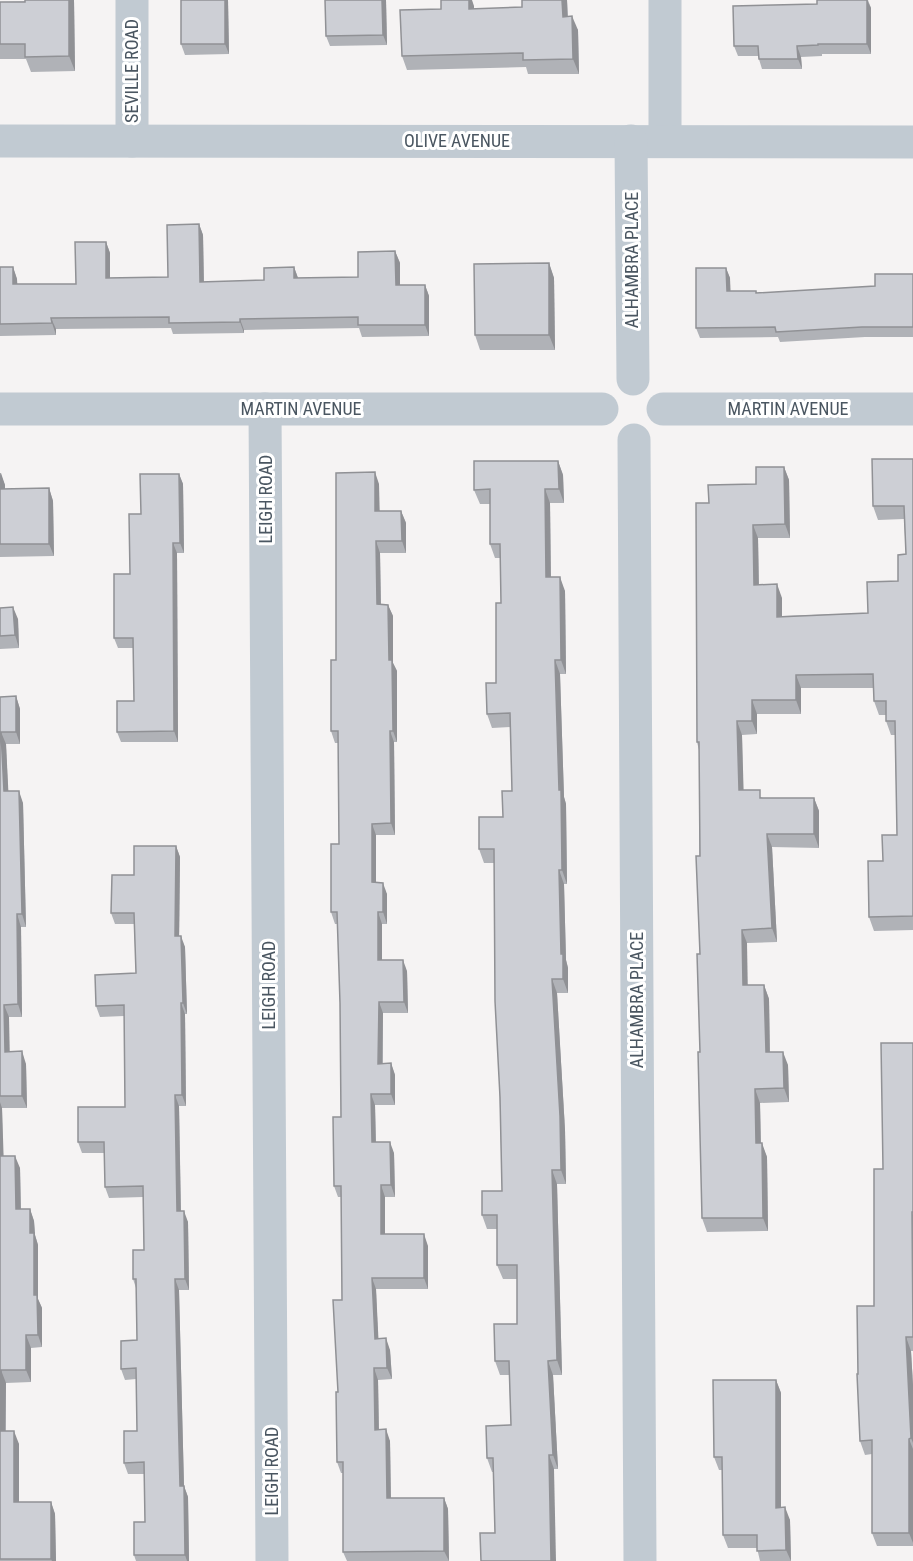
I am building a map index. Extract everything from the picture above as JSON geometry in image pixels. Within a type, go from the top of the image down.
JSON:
[{"type":"street","name":"SEVILLE ROAD","points":[[132,0],[132,141]]},
{"type":"street","points":[[665,0],[665,141]]},
{"type":"street","name":"OLIVE AVENUE","points":[[0,141],[913,142]]},
{"type":"street","name":"ALHAMBRA PLACE","points":[[632,141],[633,379]]},
{"type":"street","points":[[633,379],[642,381],[657,392],[663,409],[657,427],[651,433],[634,440],[618,436],[611,431],[603,417],[609,391],[615,384],[633,379]]},
{"type":"street","name":"MARTIN AVENUE","points":[[0,409],[603,409]]},
{"type":"street","name":"LEIGH ROAD","points":[[265,409],[272,1561]]},
{"type":"street","name":"MARTIN AVENUE","points":[[663,409],[913,409]]},
{"type":"street","name":"ALHAMBRA PLACE","points":[[634,440],[640,1561]]},
{"type":"building","points":[[25,0],[69,0],[69,56],[25,57],[25,44],[0,44],[0,2],[25,2]]},
{"type":"building","points":[[181,0],[225,0],[225,44],[181,44]]},
{"type":"building","points":[[325,0],[382,0],[383,35],[326,36]]},
{"type":"building","points":[[441,0],[469,0],[469,9],[522,7],[522,0],[562,0],[563,17],[572,16],[573,59],[523,60],[523,53],[402,56],[400,10],[441,9]]},
{"type":"building","points":[[817,0],[867,0],[867,44],[797,46],[798,59],[759,59],[758,46],[734,46],[733,6],[817,4]]},
{"type":"building","points":[[199,224],[200,282],[264,280],[264,268],[294,267],[294,278],[358,277],[358,252],[395,251],[396,285],[425,285],[425,325],[358,325],[358,317],[169,323],[169,317],[51,318],[52,323],[0,324],[0,267],[13,267],[13,284],[76,284],[75,242],[106,242],[106,278],[168,277],[167,225]]},
{"type":"building","points":[[549,263],[549,335],[475,335],[474,264]]},
{"type":"building","points":[[696,268],[726,268],[727,291],[756,291],[756,293],[875,286],[875,274],[913,274],[913,327],[862,327],[776,332],[775,327],[696,328]]},
{"type":"building","points":[[872,459],[913,459],[913,916],[869,917],[868,861],[883,861],[882,835],[897,835],[895,721],[886,721],[886,701],[874,701],[873,674],[796,675],[796,700],[752,700],[752,721],[737,721],[739,790],[760,790],[760,798],[814,798],[814,834],[767,834],[772,928],[742,930],[743,985],[764,985],[766,1052],[783,1052],[784,1088],[755,1089],[756,1143],[762,1143],[763,1218],[702,1218],[697,954],[700,954],[696,856],[700,856],[696,503],[709,503],[708,485],[756,484],[756,467],[784,467],[785,524],[753,525],[754,585],[777,584],[777,617],[868,613],[867,582],[898,581],[898,555],[906,554],[904,506],[873,506]]},
{"type":"building","points":[[474,461],[558,461],[559,489],[545,489],[546,577],[560,577],[561,660],[555,660],[559,790],[561,790],[562,870],[559,870],[561,954],[563,954],[563,979],[552,979],[561,1170],[552,1170],[557,1360],[548,1361],[553,1455],[549,1455],[551,1561],[481,1561],[480,1533],[495,1533],[493,1458],[487,1458],[486,1426],[511,1425],[509,1361],[495,1361],[494,1324],[517,1324],[517,1265],[497,1265],[497,1215],[482,1215],[482,1191],[502,1191],[495,1001],[494,849],[479,849],[479,817],[503,817],[502,791],[512,791],[510,713],[487,714],[486,683],[496,683],[496,603],[501,603],[500,544],[490,544],[490,489],[474,490]]},
{"type":"building","points":[[375,472],[375,511],[401,511],[402,541],[376,541],[377,604],[388,605],[389,660],[392,660],[393,731],[390,731],[391,823],[372,824],[372,882],[383,883],[383,912],[378,912],[378,960],[403,960],[404,1002],[379,1002],[378,1064],[391,1063],[391,1094],[371,1094],[372,1142],[390,1142],[391,1185],[381,1185],[381,1234],[424,1234],[424,1278],[372,1278],[375,1339],[386,1338],[387,1368],[374,1368],[375,1430],[386,1429],[387,1498],[444,1498],[444,1551],[343,1552],[343,1462],[337,1462],[336,1392],[338,1392],[333,1300],[342,1300],[341,1186],[334,1186],[333,1117],[341,1117],[340,1003],[337,912],[331,912],[331,844],[339,844],[338,731],[331,731],[331,660],[336,660],[336,473]]},
{"type":"building","points":[[0,473],[1,489],[49,488],[49,544],[0,544]]},
{"type":"building","points":[[140,474],[179,474],[180,543],[173,543],[174,731],[117,732],[117,701],[134,701],[133,638],[114,638],[114,574],[130,574],[129,514],[141,514]]},
{"type":"building","points":[[13,607],[15,635],[0,636],[0,608]]},
{"type":"building","points":[[16,696],[16,732],[1,732],[4,791],[19,791],[22,914],[17,914],[18,1004],[4,1005],[5,1052],[22,1051],[22,1096],[0,1096],[0,697]]},
{"type":"building","points":[[134,846],[176,846],[175,936],[181,936],[183,1003],[181,1003],[182,1095],[175,1095],[177,1211],[184,1211],[185,1279],[175,1279],[180,1486],[184,1486],[185,1555],[134,1555],[134,1522],[145,1522],[144,1462],[124,1463],[124,1431],[137,1431],[136,1368],[121,1369],[121,1341],[137,1340],[133,1250],[144,1250],[143,1186],[105,1187],[104,1142],[78,1142],[78,1107],[125,1107],[124,1005],[96,1006],[95,975],[136,973],[134,913],[111,913],[112,875],[134,875]]},
{"type":"building","points":[[881,1043],[913,1043],[913,1337],[906,1337],[911,1438],[909,1439],[909,1533],[872,1533],[872,1440],[860,1441],[857,1306],[874,1306],[874,1169],[883,1169]]},
{"type":"building","points":[[0,1156],[15,1156],[16,1209],[30,1209],[30,1233],[34,1233],[34,1295],[37,1295],[38,1335],[26,1335],[26,1370],[1,1370],[1,1431],[14,1431],[14,1502],[51,1502],[51,1559],[0,1559]]},
{"type":"building","points":[[713,1380],[776,1380],[776,1508],[785,1507],[786,1550],[757,1551],[757,1535],[723,1535],[722,1457],[714,1457]]}]
